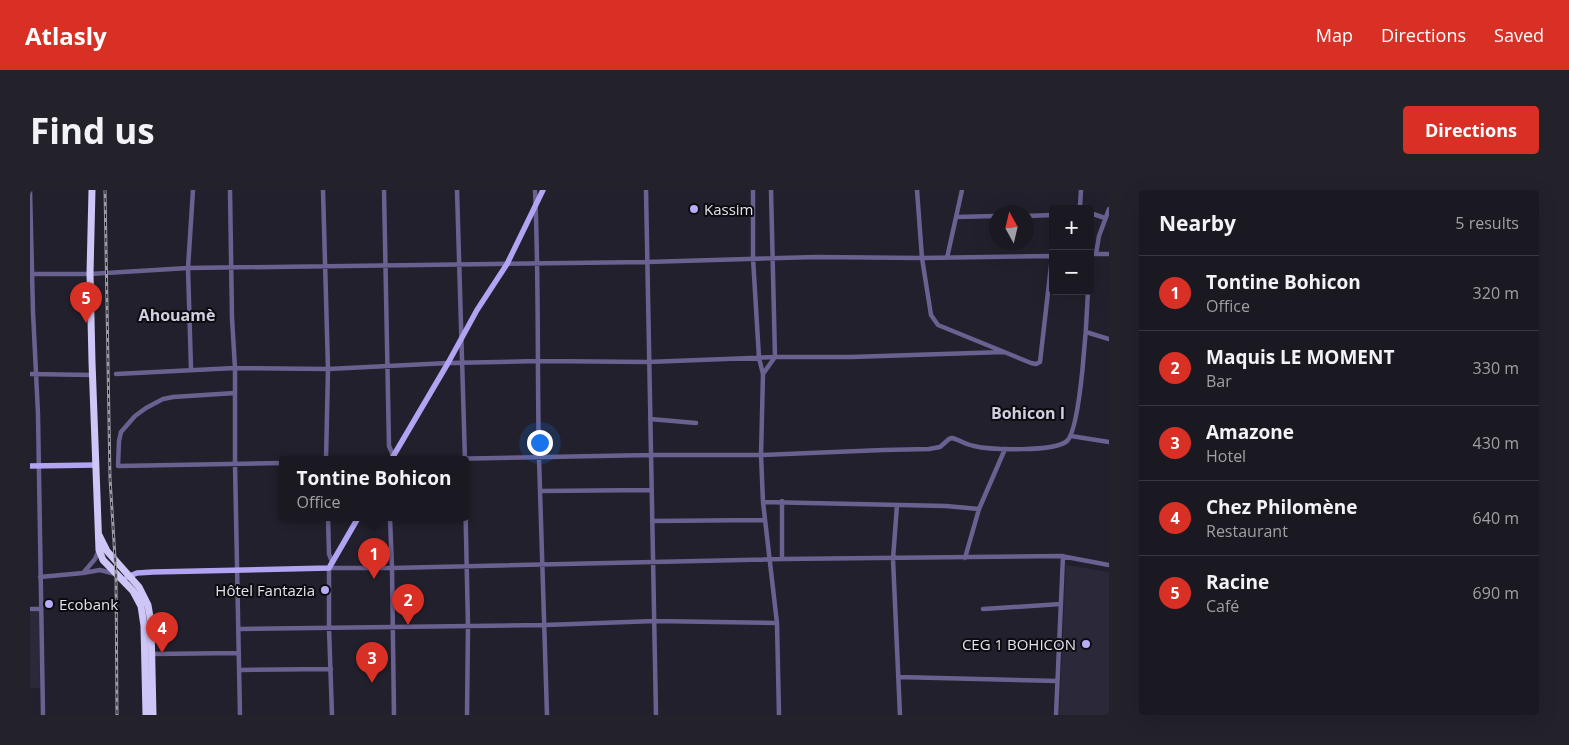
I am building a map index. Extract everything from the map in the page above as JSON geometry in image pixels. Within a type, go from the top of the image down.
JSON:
[{"type":"highway","points":[[92,190],[90,274],[99,550],[103,560],[138,598],[143,614],[146,715]]},
{"type":"highway","points":[[98,532],[106,551],[139,587],[148,605],[151,623],[153,715]]},
{"type":"main road","points":[[394,456],[477,310],[507,264],[543,190]]},
{"type":"main road","points":[[30,466],[96,465]]},
{"type":"main road","points":[[122,581],[129,575],[153,572],[329,568],[356,521]]},
{"type":"street","points":[[30,190],[43,715]]},
{"type":"street","points":[[191,369],[188,268],[193,190]]},
{"type":"street","points":[[230,190],[235,368],[240,715]]},
{"type":"street","points":[[323,190],[328,369],[326,456]]},
{"type":"street","points":[[384,190],[389,446],[391,456]]},
{"type":"street","points":[[457,190],[464,456]]},
{"type":"street","points":[[536,190],[539,458],[547,715]]},
{"type":"street","points":[[646,190],[656,715]]},
{"type":"street","points":[[753,190],[753,258],[759,358],[763,374],[761,455],[763,502],[777,623],[779,715]]},
{"type":"street","points":[[763,374],[775,357],[771,190]]},
{"type":"street","points":[[917,190],[922,258],[931,315],[938,325],[1036,364],[1040,362],[1049,283]]},
{"type":"street","points":[[947,258],[962,190]]},
{"type":"street","points":[[1080,205],[1081,190]]},
{"type":"street","points":[[1094,250],[1109,211]]},
{"type":"street","points":[[1094,214],[1105,218]]},
{"type":"street","points":[[956,217],[989,216]]},
{"type":"street","points":[[1034,216],[1049,216]]},
{"type":"street","points":[[1094,254],[1109,254]]},
{"type":"street","points":[[31,274],[90,274],[188,268],[647,262],[753,258],[1049,257]]},
{"type":"street","points":[[469,460],[650,455],[761,455],[929,449],[940,447],[952,438],[972,446],[1005,449],[1053,447],[1066,442],[1071,436],[1074,424],[1082,373],[1088,295]]},
{"type":"street","points":[[1086,332],[1109,339]]},
{"type":"street","points":[[116,374],[191,369],[328,369],[448,363],[539,361],[648,362],[1004,352]]},
{"type":"street","points":[[30,374],[92,375]]},
{"type":"street","points":[[235,393],[173,397],[155,403],[135,416],[125,426],[118,440],[118,466],[279,463]]},
{"type":"street","points":[[650,419],[696,423]]},
{"type":"street","points":[[1071,436],[1109,442]]},
{"type":"street","points":[[965,558],[979,509],[1005,449]]},
{"type":"street","points":[[540,491],[651,490]]},
{"type":"street","points":[[782,501],[782,559]]},
{"type":"street","points":[[763,502],[946,506],[979,509]]},
{"type":"street","points":[[897,506],[893,559],[900,715]]},
{"type":"street","points":[[652,521],[764,520]]},
{"type":"street","points":[[328,521],[329,554],[332,562]]},
{"type":"street","points":[[390,521],[394,715]]},
{"type":"street","points":[[466,521],[468,626],[467,715]]},
{"type":"street","points":[[83,573],[95,559],[99,550]]},
{"type":"street","points":[[1056,715],[1063,556]]},
{"type":"street","points":[[332,715],[329,568],[782,559],[1063,556],[1109,565]]},
{"type":"street","points":[[40,576],[100,570],[116,574]]},
{"type":"street","points":[[983,609],[1061,604]]},
{"type":"street","points":[[30,609],[41,609]]},
{"type":"street","points":[[239,629],[545,625],[655,620],[777,623]]},
{"type":"street","points":[[152,654],[239,653]]},
{"type":"street","points":[[240,670],[331,669]]},
{"type":"street","points":[[898,677],[1057,681]]},
{"type":"shaded area","name":"CEG 1 BOHICON","points":[[1066,565],[1109,572],[1109,715],[1059,715]]},
{"type":"shaded area","points":[[30,612],[39,612],[40,688],[30,688]]},
{"type":"railway","points":[[105,190],[110,478],[116,574],[117,715]]},
{"type":"place","name":"Kassim","points":[[694,209]]},
{"type":"place","name":"Racine","points":[[86,323]]},
{"type":"place","name":"Tontine Bohicon","points":[[374,579]]},
{"type":"place","name":"Hôtel Fantazia","points":[[325,590]]},
{"type":"place","name":"Ecobank","points":[[49,604]]},
{"type":"place","name":"Maquis LE MOMENT","points":[[408,625]]},
{"type":"place","name":"CEG 1 BOHICON","points":[[1086,644]]},
{"type":"place","name":"Chez Philomène","points":[[162,653]]},
{"type":"place","name":"Amazone","points":[[372,683]]},
{"type":"district","name":"Ahouamè","points":[[177,315]]},
{"type":"district","name":"Bohicon I","points":[[1028,413]]}]
